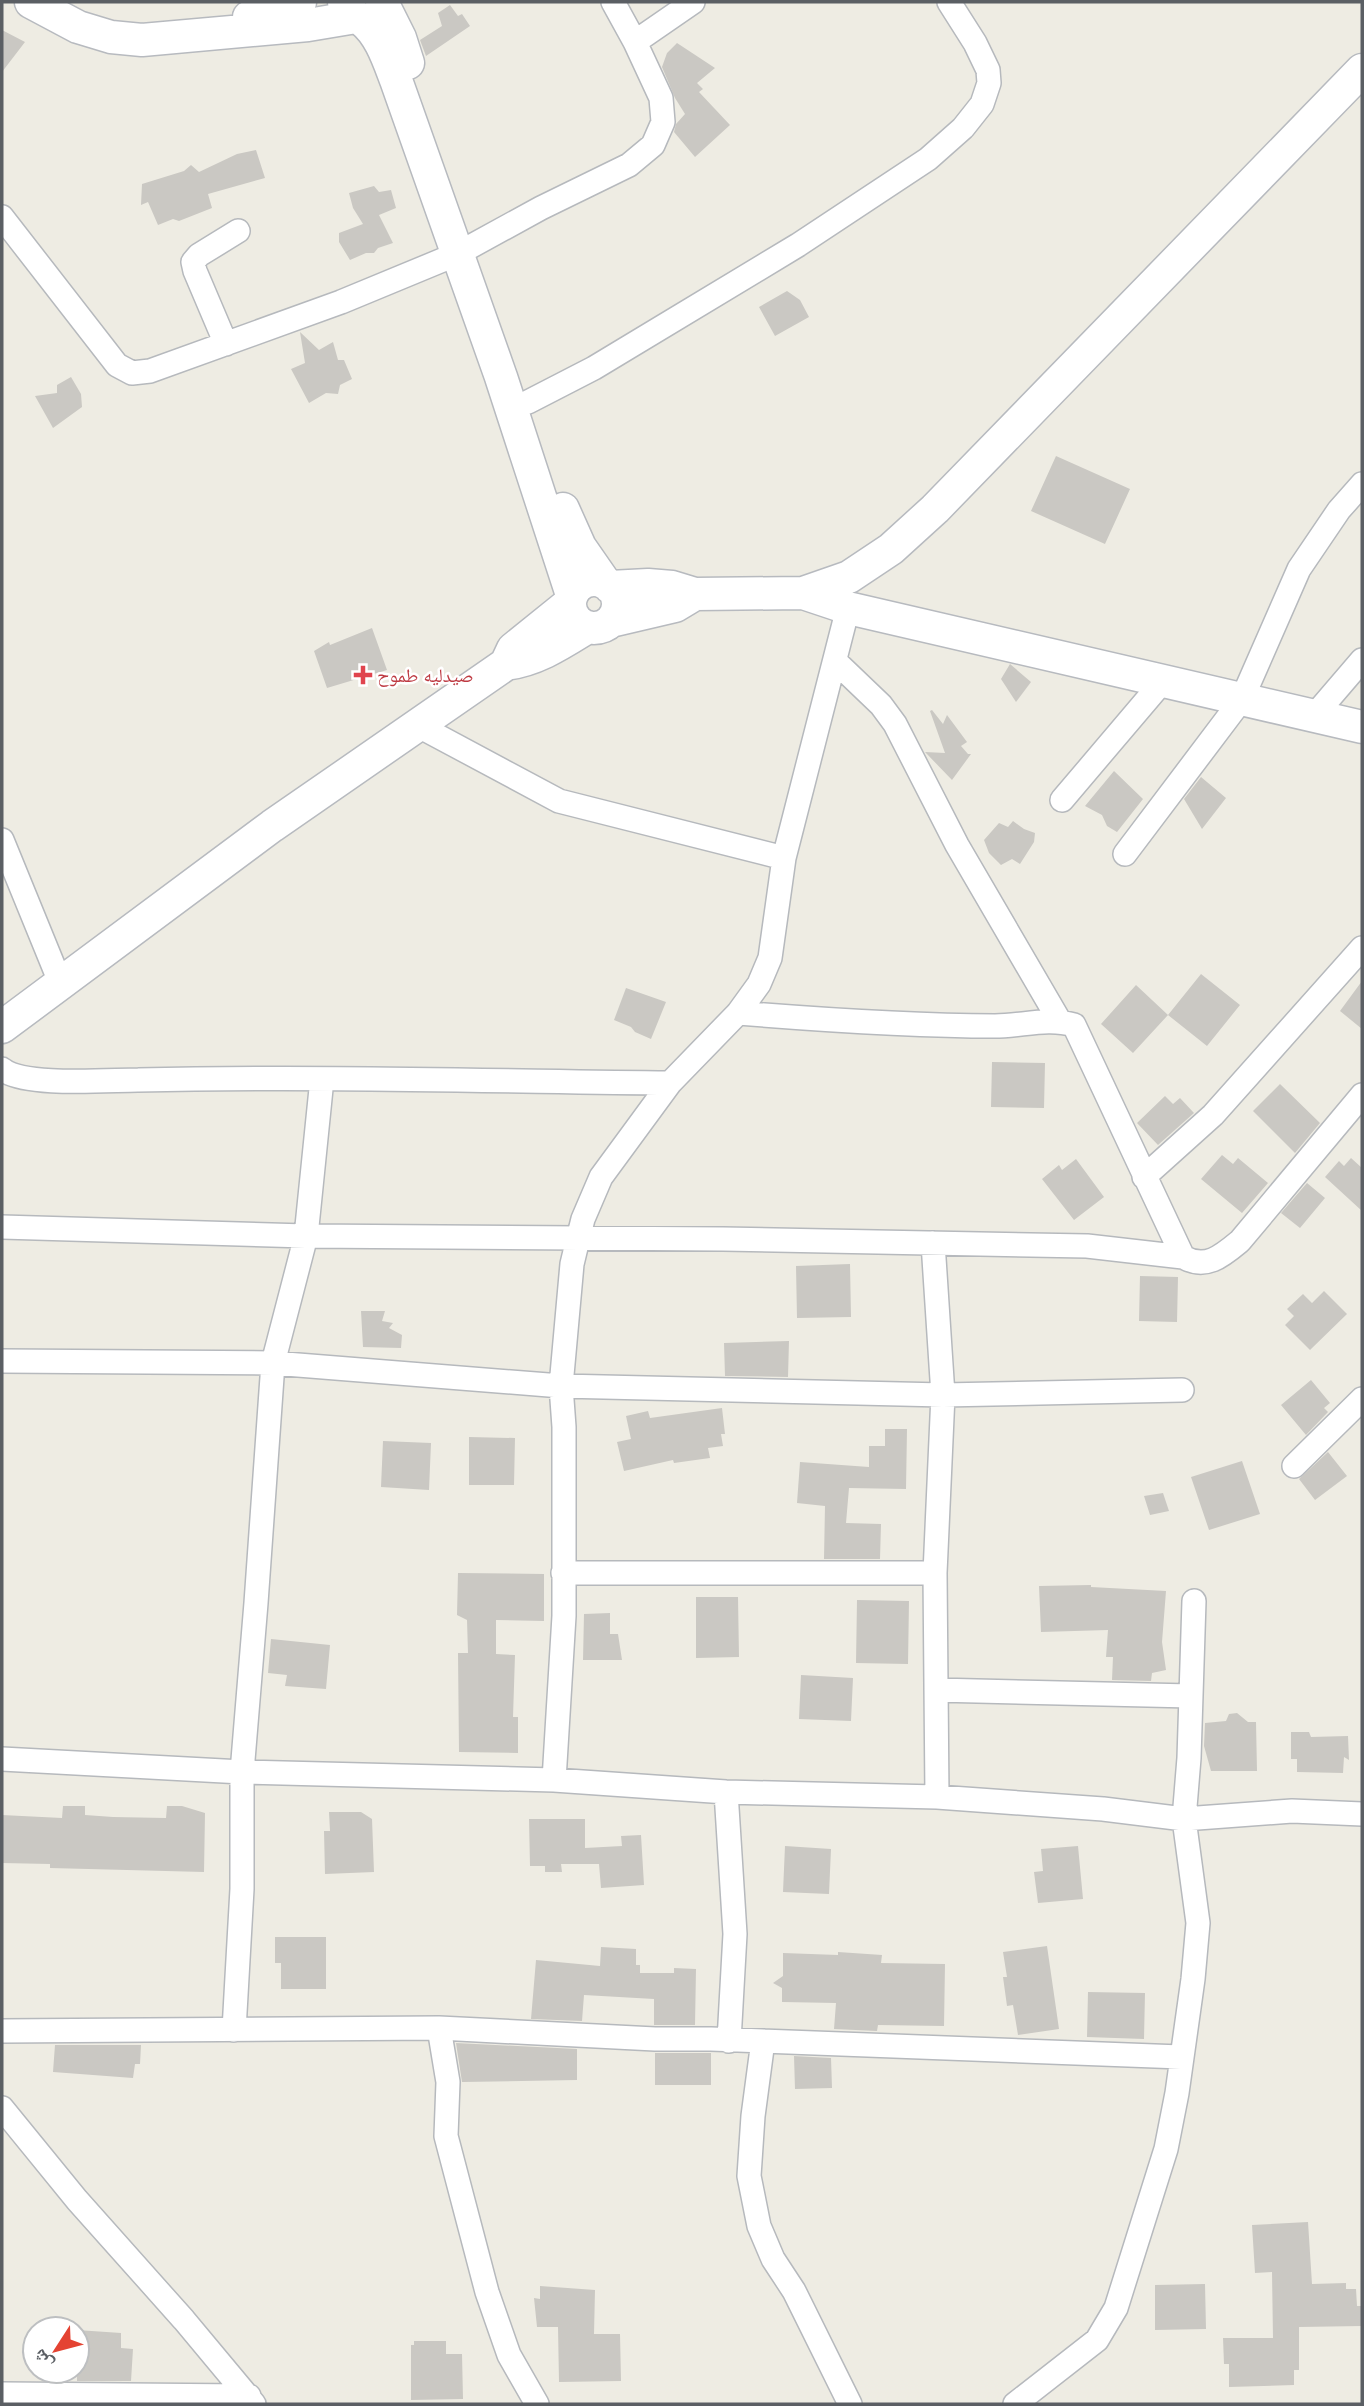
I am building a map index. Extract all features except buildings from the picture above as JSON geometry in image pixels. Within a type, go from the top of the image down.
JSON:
[{"type":"street","points":[[32,2],[78,27],[111,37],[142,40],[309,25],[364,8],[384,50],[528,402],[565,515],[580,547],[608,585]]},
{"type":"street","points":[[173,37],[300,2]]},
{"type":"street","points":[[2,217],[117,365],[132,373],[150,371],[341,302],[465,250],[541,208],[629,166],[653,145],[663,122],[662,98],[613,2]]},
{"type":"street","points":[[635,42],[693,2]]},
{"type":"street","points":[[528,402],[593,368],[798,244],[928,159],[963,128],[982,103],[989,83],[988,70],[975,43],[949,2]]},
{"type":"street","points":[[803,593],[849,576],[891,549],[935,509],[1362,70]]},
{"type":"street","points":[[226,344],[193,262],[199,255],[238,231]]},
{"type":"street","points":[[465,250],[501,377],[585,612]]},
{"type":"street","points":[[1125,854],[1242,699],[1299,569],[1339,510],[1362,484]]},
{"type":"street","points":[[585,612],[582,583],[590,581],[608,585],[672,587],[695,594],[803,593],[848,608],[1362,727]]},
{"type":"street","points":[[2,1027],[272,826],[506,664],[513,649],[585,612],[675,606],[695,594]]},
{"type":"street","points":[[554,1780],[564,1616],[564,1427],[561,1386],[572,1264],[583,1219],[601,1177],[670,1083],[738,1013],[759,984],[770,958],[785,858],[848,608]]},
{"type":"street","points":[[1314,716],[1362,660]]},
{"type":"street","points":[[835,661],[881,705],[895,723],[957,845],[1059,1020]]},
{"type":"street","points":[[1062,800],[1163,681]]},
{"type":"street","points":[[417,725],[559,801],[785,858]]},
{"type":"street","points":[[2,840],[60,982]]},
{"type":"street","points":[[1144,1177],[1213,1115],[1362,948]]},
{"type":"street","points":[[738,1013],[849,1022],[996,1026],[1059,1020],[1074,1025],[1183,1257]]},
{"type":"street","points":[[2,1069],[8,1074],[30,1079],[82,1081],[323,1079],[670,1083]]},
{"type":"street","points":[[234,2030],[242,1889],[242,1772],[273,1363],[306,1236],[323,1079]]},
{"type":"street","points":[[2,1227],[306,1236],[723,1239],[1087,1246],[1183,1257],[1192,1262],[1206,1263],[1220,1258],[1240,1241],[1359,1104]]},
{"type":"street","points":[[933,1242],[943,1395],[935,1573],[937,1797]]},
{"type":"street","points":[[2,1361],[273,1363],[561,1386],[943,1395],[1182,1390]]},
{"type":"street","points":[[1294,1466],[1362,1399]]},
{"type":"street","points":[[563,1573],[935,1573]]},
{"type":"street","points":[[1015,2404],[1097,2340],[1116,2308],[1166,2148],[1177,2093],[1198,1923],[1184,1819],[1189,1758],[1194,1601]]},
{"type":"street","points":[[936,1690],[1191,1696]]},
{"type":"street","points":[[2,1759],[242,1772],[554,1780],[726,1792],[937,1797],[1103,1809],[1184,1819],[1292,1811],[1362,1814]]},
{"type":"street","points":[[726,1792],[735,1934],[729,2041]]},
{"type":"street","points":[[2,2031],[439,2028],[1181,2057]]},
{"type":"street","points":[[439,2028],[448,2082],[446,2136],[480,2266],[509,2355],[537,2404]]},
{"type":"street","points":[[762,2041],[749,2176],[759,2226],[773,2259],[794,2291],[850,2404]]},
{"type":"street","points":[[2,2108],[76,2200],[251,2400]]},
{"type":"street","points":[[2,2394],[251,2400]]},
{"type":"place","name":"صيدليه طموح","points":[[363,675]]}]
